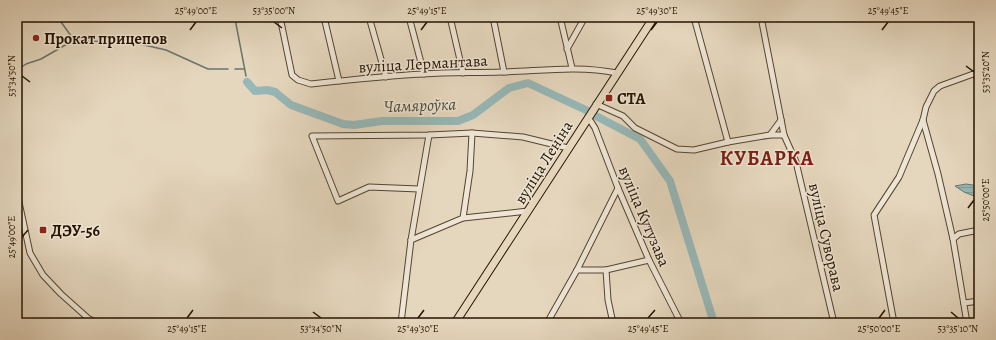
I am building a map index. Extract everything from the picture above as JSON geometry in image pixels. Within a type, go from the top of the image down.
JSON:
[{"type":"main road","name":"вуліца Леніна","points":[[456,323],[596,104],[654,17]]},
{"type":"street","name":"вуліца Лермантава","points":[[280,17],[292,74],[298,80],[311,84],[424,74],[504,72],[543,69],[572,68],[606,70],[617,73]]},
{"type":"street","points":[[324,17],[339,81]]},
{"type":"street","points":[[369,17],[386,77]]},
{"type":"street","points":[[409,17],[424,74]]},
{"type":"street","points":[[450,17],[463,73]]},
{"type":"street","points":[[493,17],[504,72]]},
{"type":"street","points":[[560,17],[572,68]]},
{"type":"street","points":[[567,49],[585,17]]},
{"type":"street","points":[[666,17],[676,17]]},
{"type":"street","points":[[688,17],[692,18],[695,22],[728,142]]},
{"type":"street","name":"вуліца Суворава","points":[[761,17],[784,135],[796,162],[834,323]]},
{"type":"street","points":[[894,323],[874,215],[899,177],[924,120],[926,107],[934,91],[940,86],[976,73],[979,68]]},
{"type":"street","points":[[976,73],[979,87]]},
{"type":"street","points":[[596,104],[623,116],[635,128],[677,149],[694,150],[728,142],[770,135],[784,135]]},
{"type":"street","name":"вуліца Кутузава","points":[[588,117],[595,128],[648,260],[681,323]]},
{"type":"street","points":[[770,135],[781,120]]},
{"type":"street","points":[[924,120],[953,239],[967,323]]},
{"type":"street","points":[[463,218],[470,171],[472,133]]},
{"type":"street","points":[[419,189],[369,187],[338,202],[312,136],[472,133],[523,137],[568,148]]},
{"type":"street","points":[[401,323],[411,240],[429,135]]},
{"type":"street","points":[[547,323],[577,270],[618,188]]},
{"type":"street","points":[[17,194],[30,253],[43,275],[61,294],[89,319],[97,323]]},
{"type":"street","points":[[411,240],[463,218],[528,211]]},
{"type":"street","points":[[953,239],[959,234],[979,230]]},
{"type":"street","points":[[577,270],[606,270],[648,260]]},
{"type":"street","points":[[606,270],[608,300],[613,323]]},
{"type":"street","points":[[964,303],[979,301]]},
{"type":"water","points":[[966,184],[979,186],[979,198],[964,192],[955,186]]},
{"type":"waterway","points":[[51,17],[61,22],[74,40]]},
{"type":"waterway","name":"Чамяроўка","points":[[236,17],[246,76]]},
{"type":"waterway","points":[[17,70],[26,64],[41,59],[74,40],[140,44],[166,50],[208,69],[228,69]]},
{"type":"waterway","points":[[235,69],[244,69]]},
{"type":"waterway","name":"Чамяроўка","points":[[247,82],[255,91],[267,90],[275,92],[291,105],[343,124],[354,125],[382,121],[458,121],[473,115],[509,88],[528,83],[588,111]]},
{"type":"waterway","name":"Чамяроўка","points":[[594,115],[640,139],[670,181],[714,323]]},
{"type":"place","name":"Прокат прицепов","points":[[36,38]]},
{"type":"place","name":"СТА","points":[[609,98]]},
{"type":"place","name":"ДЭУ-56","points":[[43,230]]},
{"type":"district","name":"КУБАРКА","points":[[767,158]]}]
